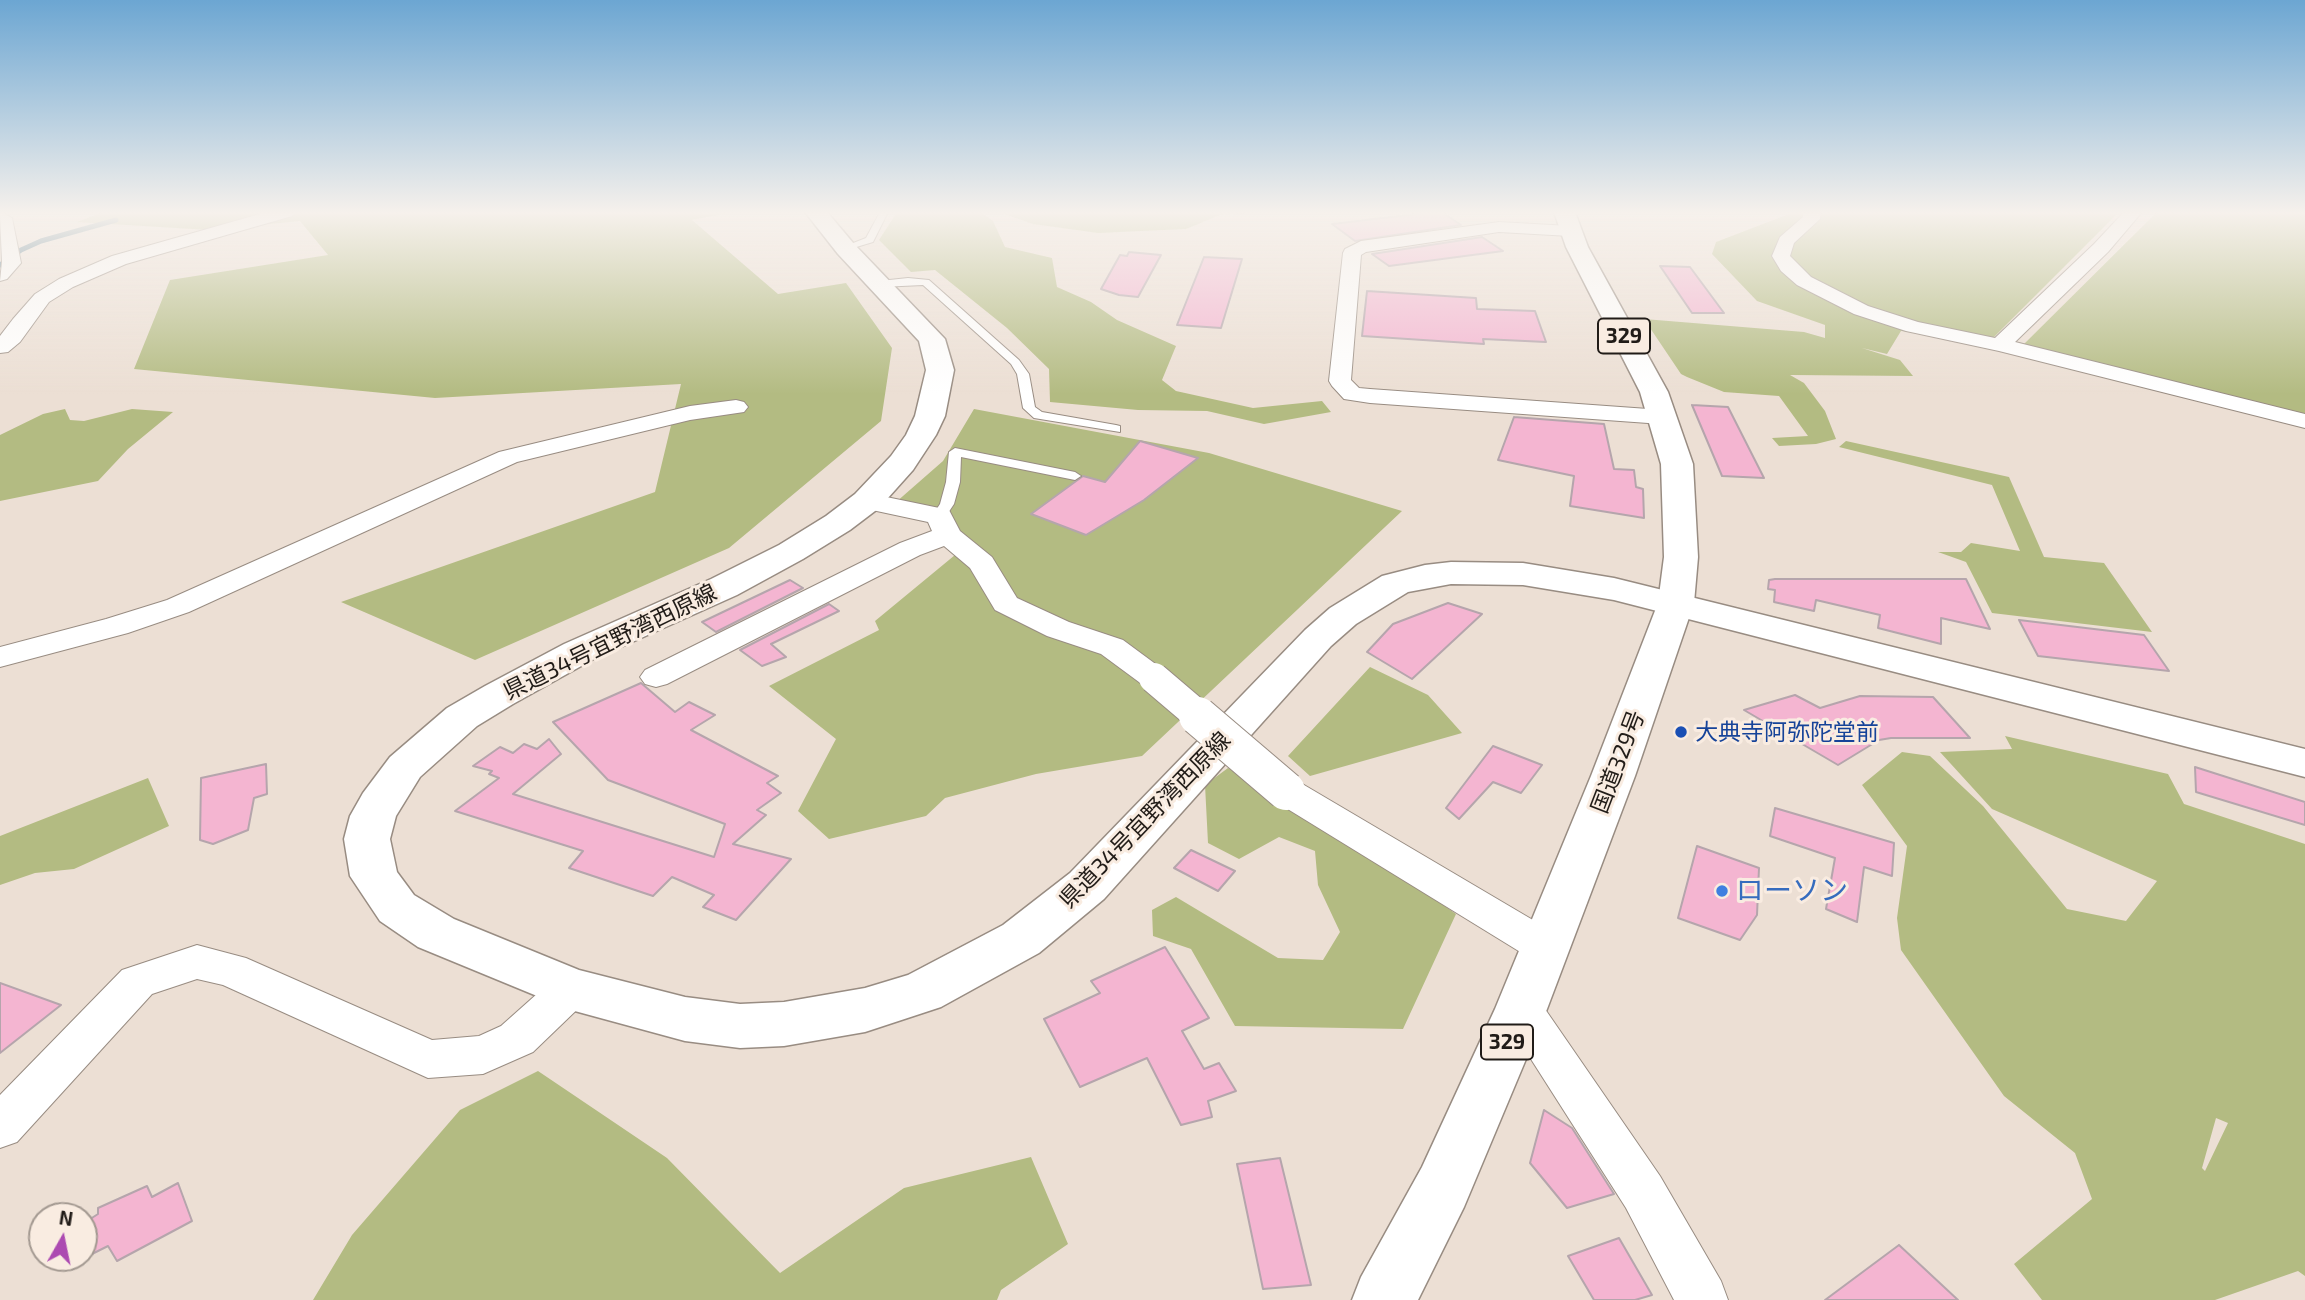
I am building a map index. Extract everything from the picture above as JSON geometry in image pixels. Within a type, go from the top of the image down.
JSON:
[{"type":"main road","name":"県道34号宜野湾西原線","points":[[869,273],[932,339],[940,370],[933,406],[921,435],[902,463],[867,501],[838,523],[791,552],[724,587],[578,652],[462,717],[421,751],[385,793],[373,816],[367,839],[374,876],[397,908],[436,933],[572,989],[685,1019],[740,1026],[784,1024],[864,1010],[923,992],[1021,939],[1087,886],[1318,638],[1343,616],[1395,584],[1424,576],[1451,573],[1523,574],[1588,584],[1676,603],[2305,763]]},
{"type":"main road","name":"国道329号","points":[[1384,1300],[1443,1187],[1521,1009],[1613,776],[1676,603],[1681,557],[1677,464],[1654,391],[1593,273]]},
{"type":"street","points":[[0,347],[12,337],[20,323],[42,298],[90,273]]},
{"type":"street","points":[[1350,273],[1340,381],[1352,394],[1662,417]]},
{"type":"street","points":[[1794,273],[1804,281],[1861,310],[1913,327],[2000,345],[2305,421]]},
{"type":"street","points":[[2000,345],[2076,273]]},
{"type":"street","points":[[0,657],[117,626],[178,606],[508,457],[690,413],[736,407]]},
{"type":"street","points":[[867,501],[944,526],[982,563],[1006,604],[1058,629],[1112,647],[1154,678],[1286,791],[1545,947]]},
{"type":"street","points":[[656,677],[910,549],[944,526]]},
{"type":"street","points":[[0,1127],[137,982],[197,962],[230,970],[380,1035],[428,1059],[482,1055],[517,1039],[572,989]]},
{"type":"street","points":[[1521,1009],[1643,1192],[1702,1300]]},
{"type":"lane","points":[[880,284],[926,282],[1015,362],[1023,374],[1029,408],[1038,415],[1115,429]]},
{"type":"lane","points":[[944,526],[953,482],[955,453],[1075,475]]},
{"type":"green space","points":[[216,273],[753,273],[778,294],[846,283],[892,348],[881,421],[729,548],[475,660],[341,602],[655,492],[681,384],[435,398],[134,369],[170,280]]},
{"type":"green space","points":[[938,273],[1055,273],[1057,287],[1091,302],[1117,320],[1176,346],[1162,380],[1176,391],[1253,408],[1322,401],[1331,412],[1264,424],[1207,411],[1138,410],[1050,402],[1049,369],[1007,328]]},
{"type":"green space","points":[[1730,273],[2058,273],[1991,340],[1901,331],[1887,354],[1862,348],[1900,360],[1913,376],[1790,375],[1804,383],[1825,411],[1836,439],[1816,444],[1779,446],[1772,438],[1808,436],[1779,396],[1724,392],[1681,374],[1644,319],[1804,332],[1825,338],[1825,325],[1757,301]]},
{"type":"green space","points":[[2096,273],[2305,273],[2305,417],[2022,346]]},
{"type":"green space","points":[[65,409],[70,420],[84,421],[132,409],[173,412],[128,449],[98,481],[0,501],[0,435],[43,414]]},
{"type":"green space","points":[[974,409],[1209,453],[1402,511],[1142,756],[1036,774],[945,798],[926,816],[829,839],[798,811],[836,739],[769,686],[879,630],[875,621],[955,555],[933,523],[895,503],[943,461]]},
{"type":"green space","points":[[1846,441],[2009,477],[2044,557],[2104,563],[2152,632],[1992,613],[1966,562],[1938,552],[1961,552],[1971,543],[2020,551],[1992,485],[1839,447]]},
{"type":"green space","points":[[1370,667],[1428,695],[1462,733],[1310,776],[1288,756]]},
{"type":"green space","points":[[2005,736],[2168,774],[2184,804],[2305,844],[2305,1276],[2298,1271],[2215,1300],[2042,1300],[2014,1264],[2092,1199],[2075,1153],[2004,1096],[1901,950],[1897,918],[1907,846],[1862,785],[1902,752],[1930,756],[1983,806],[2067,909],[2126,921],[2157,881],[1992,809],[1940,752],[2012,749]],"holes":[[[2216,1118],[2228,1123],[2205,1171],[2202,1168]]]},
{"type":"green space","points":[[1228,768],[1355,843],[1456,914],[1403,1029],[1235,1026],[1191,949],[1153,936],[1152,910],[1176,897],[1278,958],[1323,960],[1340,932],[1318,885],[1315,851],[1279,837],[1239,859],[1208,843],[1205,785]]},
{"type":"green space","points":[[148,778],[169,826],[74,869],[35,873],[0,885],[0,836]]},
{"type":"green space","points":[[538,1071],[667,1158],[780,1273],[904,1188],[1031,1157],[1068,1244],[1001,1290],[997,1300],[313,1300],[352,1235],[460,1110]]},
{"type":"building","points":[[1110,273],[1151,273],[1138,297],[1101,289]]},
{"type":"building","points":[[1198,273],[1238,273],[1221,328],[1177,325]]},
{"type":"building","points":[[1665,273],[1694,273],[1724,313],[1692,313]]},
{"type":"building","points":[[1367,291],[1476,298],[1477,309],[1535,311],[1546,342],[1483,339],[1484,344],[1362,336]]},
{"type":"building","points":[[1692,405],[1728,407],[1764,478],[1722,476]]},
{"type":"building","points":[[1514,417],[1604,424],[1614,469],[1634,470],[1636,487],[1643,489],[1644,518],[1570,506],[1574,476],[1498,460]]},
{"type":"building","points":[[1140,441],[1198,458],[1144,500],[1086,535],[1031,514],[1083,476],[1105,482]]},
{"type":"building","points":[[1775,579],[1966,579],[1990,629],[1941,618],[1941,644],[1878,628],[1880,615],[1816,600],[1814,611],[1774,602],[1775,590],[1768,589],[1769,580]]},
{"type":"building","points":[[790,580],[803,588],[716,632],[702,622]]},
{"type":"building","points":[[1448,603],[1482,614],[1412,679],[1367,652],[1393,624]]},
{"type":"building","points":[[829,604],[839,611],[771,644],[786,657],[762,666],[740,650]]},
{"type":"building","points":[[2019,620],[2144,635],[2169,671],[2038,656]]},
{"type":"building","points":[[641,683],[675,712],[689,702],[715,715],[691,730],[778,776],[767,783],[781,793],[757,810],[766,815],[733,844],[791,859],[736,920],[703,907],[714,895],[672,877],[653,896],[569,868],[583,851],[455,811],[499,778],[489,774],[492,771],[473,766],[500,747],[513,753],[524,744],[537,749],[549,739],[561,754],[513,794],[714,857],[725,824],[608,780],[553,722]]},
{"type":"building","points":[[1795,695],[1820,708],[1860,696],[1933,697],[1970,738],[1879,740],[1838,765],[1744,710]]},
{"type":"building","points":[[1493,746],[1542,765],[1521,793],[1493,782],[1459,819],[1446,808]]},
{"type":"building","points":[[266,764],[267,794],[254,798],[248,830],[213,844],[200,840],[201,778]]},
{"type":"building","points":[[2195,767],[2305,802],[2305,825],[2196,792]]},
{"type":"building","points":[[1775,808],[1894,843],[1892,876],[1864,867],[1857,922],[1826,909],[1835,858],[1770,836]]},
{"type":"building","name":"ローソン","points":[[1697,846],[1759,868],[1757,915],[1740,940],[1678,918]]},
{"type":"building","points":[[1191,850],[1235,871],[1218,891],[1174,868]]},
{"type":"building","points":[[1165,947],[1209,1018],[1182,1031],[1204,1069],[1219,1063],[1236,1091],[1208,1101],[1212,1117],[1181,1125],[1147,1058],[1080,1087],[1044,1019],[1100,993],[1091,981]]},
{"type":"building","points":[[0,983],[61,1005],[0,1053]]},
{"type":"building","points":[[1544,1110],[1572,1128],[1614,1194],[1567,1208],[1530,1163]]},
{"type":"building","points":[[1280,1158],[1311,1285],[1263,1289],[1237,1164]]},
{"type":"building","points":[[178,1183],[192,1221],[117,1261],[108,1246],[98,1251],[98,1208],[147,1186],[152,1197]]},
{"type":"building","points":[[1619,1238],[1652,1295],[1635,1300],[1594,1300],[1568,1256]]},
{"type":"building","points":[[1899,1245],[1958,1300],[1825,1300]]},
{"type":"place","name":"大典寺阿弥陀堂前","points":[[1681,732]]},
{"type":"place","name":"ローソン","points":[[1722,891]]}]
